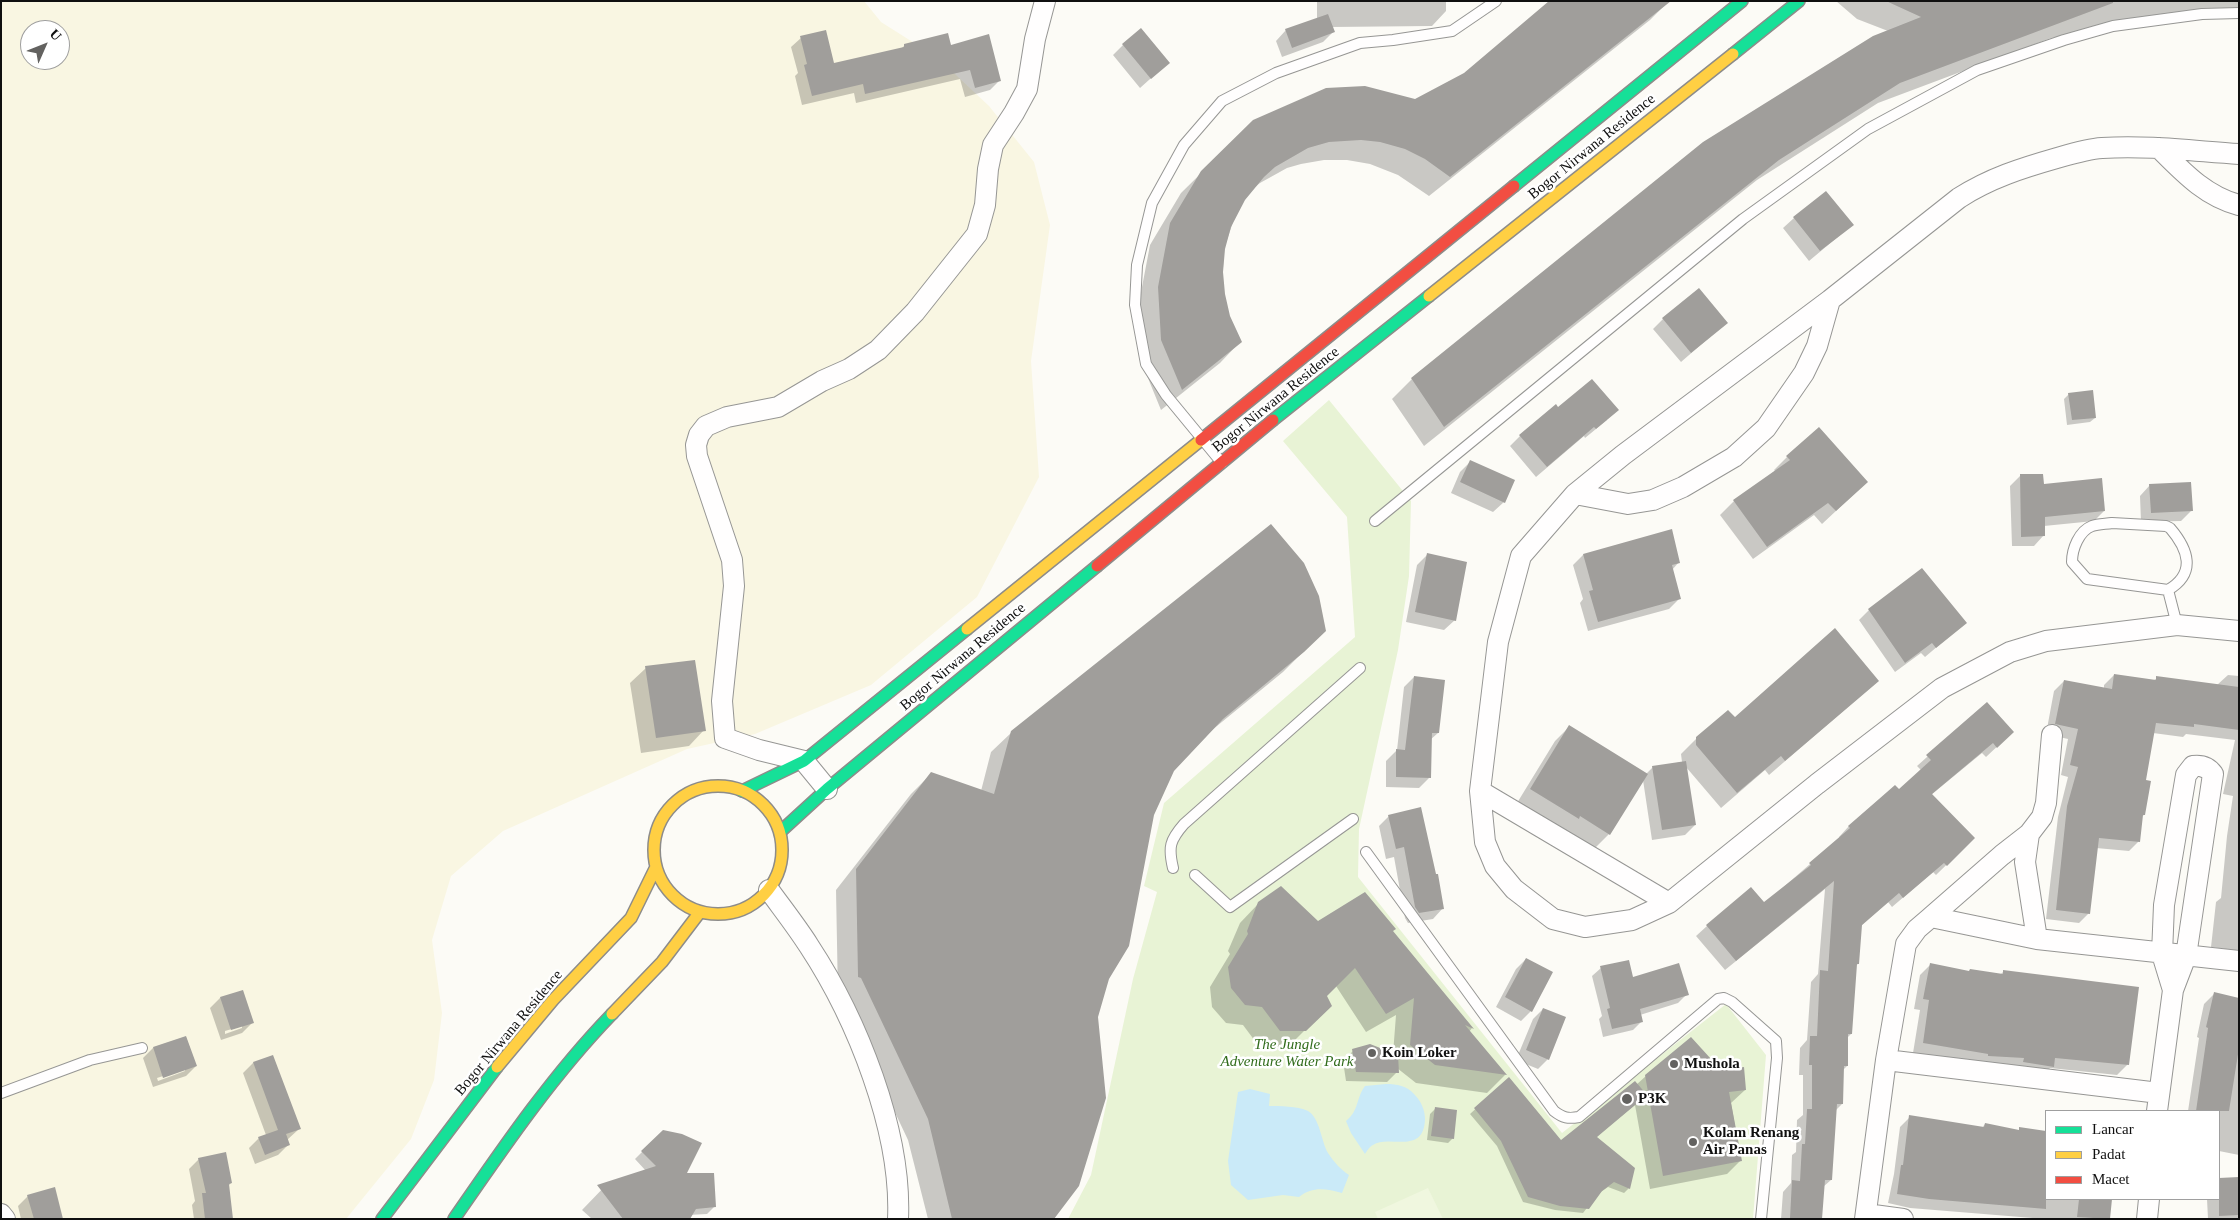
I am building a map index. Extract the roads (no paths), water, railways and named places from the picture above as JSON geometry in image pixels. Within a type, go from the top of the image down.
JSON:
[{"type":"street","points":[[827,789],[804,762],[759,750],[725,738],[722,701],[734,586],[732,560],[697,456],[697,440],[706,426],[727,417],[778,407],[822,381],[849,369],[878,350],[921,304],[977,234],[985,205],[986,179],[993,145],[1014,113],[1026,89],[1035,39],[1046,1]]},
{"type":"street","name":"Bogor Nirwana Residence","points":[[742,791],[804,762],[1742,1]]},
{"type":"street","name":"Bogor Nirwana Residence","points":[[780,832],[827,789],[1222,463],[1283,402],[1799,1]]},
{"type":"street","points":[[2239,154],[2159,148],[2100,148],[2033,165],[1979,185],[1959,198],[1830,300],[1623,455],[1575,494],[1521,556],[1498,642],[1480,791],[1485,842],[1495,866],[1514,889],[1553,919],[1585,927],[1632,920],[1669,903],[1942,688],[2010,652],[2046,641],[2177,625],[2239,630]]},
{"type":"street","points":[[2159,148],[2193,181],[2208,192],[2239,205]]},
{"type":"street","points":[[1575,494],[1628,504],[1653,500],[1683,488],[1734,457],[1766,428],[1804,373],[1817,346],[1830,300]]},
{"type":"street","points":[[1903,1219],[1866,1216],[1886,1060],[1906,944],[1917,929],[2029,834],[2042,817],[2046,803],[2052,735]]},
{"type":"street","points":[[1886,1060],[2158,1102],[2172,990],[2186,956],[2213,774],[2202,765],[2193,766],[2186,776],[2164,905],[2162,954],[2172,990]]},
{"type":"street","points":[[722,786],[742,791],[759,801],[772,816],[780,832],[781,863],[769,890],[755,903],[738,912],[719,915],[700,912],[685,905],[672,895],[662,882],[656,867],[654,846],[658,827],[668,809],[683,796],[702,788],[722,786]]},
{"type":"street","points":[[1480,791],[1669,903]]},
{"type":"street","points":[[2029,834],[2025,862],[2037,939]]},
{"type":"street","name":"Bogor Nirwana Residence","points":[[382,1219],[496,1068],[553,1000],[631,918],[656,867]]},
{"type":"street","points":[[769,890],[810,946],[840,1001],[874,1078],[894,1154],[899,1202],[898,1219]]},
{"type":"street","points":[[454,1219],[517,1128],[582,1046],[662,962],[700,912]]},
{"type":"street","points":[[1931,917],[2037,939],[2239,961]]},
{"type":"street","points":[[2147,1219],[2149,1200]]},
{"type":"street","points":[[1,1214],[5,1219]]},
{"type":"lane","points":[[1222,463],[1166,395],[1146,364],[1135,305],[1137,265],[1152,203],[1184,145],[1222,101],[1276,73],[1360,43],[1452,31],[1496,1]]},
{"type":"lane","points":[[1375,522],[1743,219],[1868,129],[1977,70],[2064,40],[2113,26],[2202,14],[2239,13]]},
{"type":"lane","points":[[1268,384],[1283,402]]},
{"type":"lane","points":[[2112,523],[2166,526],[2173,532],[2185,549],[2187,566],[2181,581],[2168,590],[2087,579],[2072,562],[2072,551],[2078,538],[2092,526],[2112,523]]},
{"type":"lane","points":[[2168,590],[2177,625]]},
{"type":"lane","points":[[1173,868],[1169,852],[1173,837],[1184,824],[1360,668]]},
{"type":"lane","points":[[1195,875],[1230,907],[1352,819]]},
{"type":"lane","points":[[1366,852],[1554,1111],[1561,1117],[1569,1119],[1579,1117],[1718,999],[1724,998],[1732,1002],[1776,1041],[1778,1058],[1761,1219]]},
{"type":"lane","points":[[1,1092],[90,1060],[142,1048]]},
{"type":"water","points":[[1386,1084],[1405,1087],[1421,1103],[1425,1119],[1423,1130],[1419,1137],[1412,1141],[1380,1142],[1371,1146],[1365,1154],[1351,1133],[1346,1121],[1353,1113],[1365,1086]]},
{"type":"water","points":[[1250,1089],[1270,1094],[1269,1106],[1299,1108],[1312,1114],[1318,1124],[1328,1153],[1337,1165],[1349,1175],[1342,1193],[1320,1189],[1309,1191],[1299,1197],[1283,1195],[1248,1200],[1231,1185],[1228,1161],[1238,1092]]},
{"type":"place","name":"Koin Loker","points":[[1372,1053]]},
{"type":"place","name":"Mushola","points":[[1674,1064]]},
{"type":"place","name":"P3K","points":[[1627,1099]]},
{"type":"place","name":"Kolam Renang Air Panas","points":[[1693,1142]]},
{"type":"park label","name":"The Jungle Adventure Water Park","points":[[1287,1054]]}]
